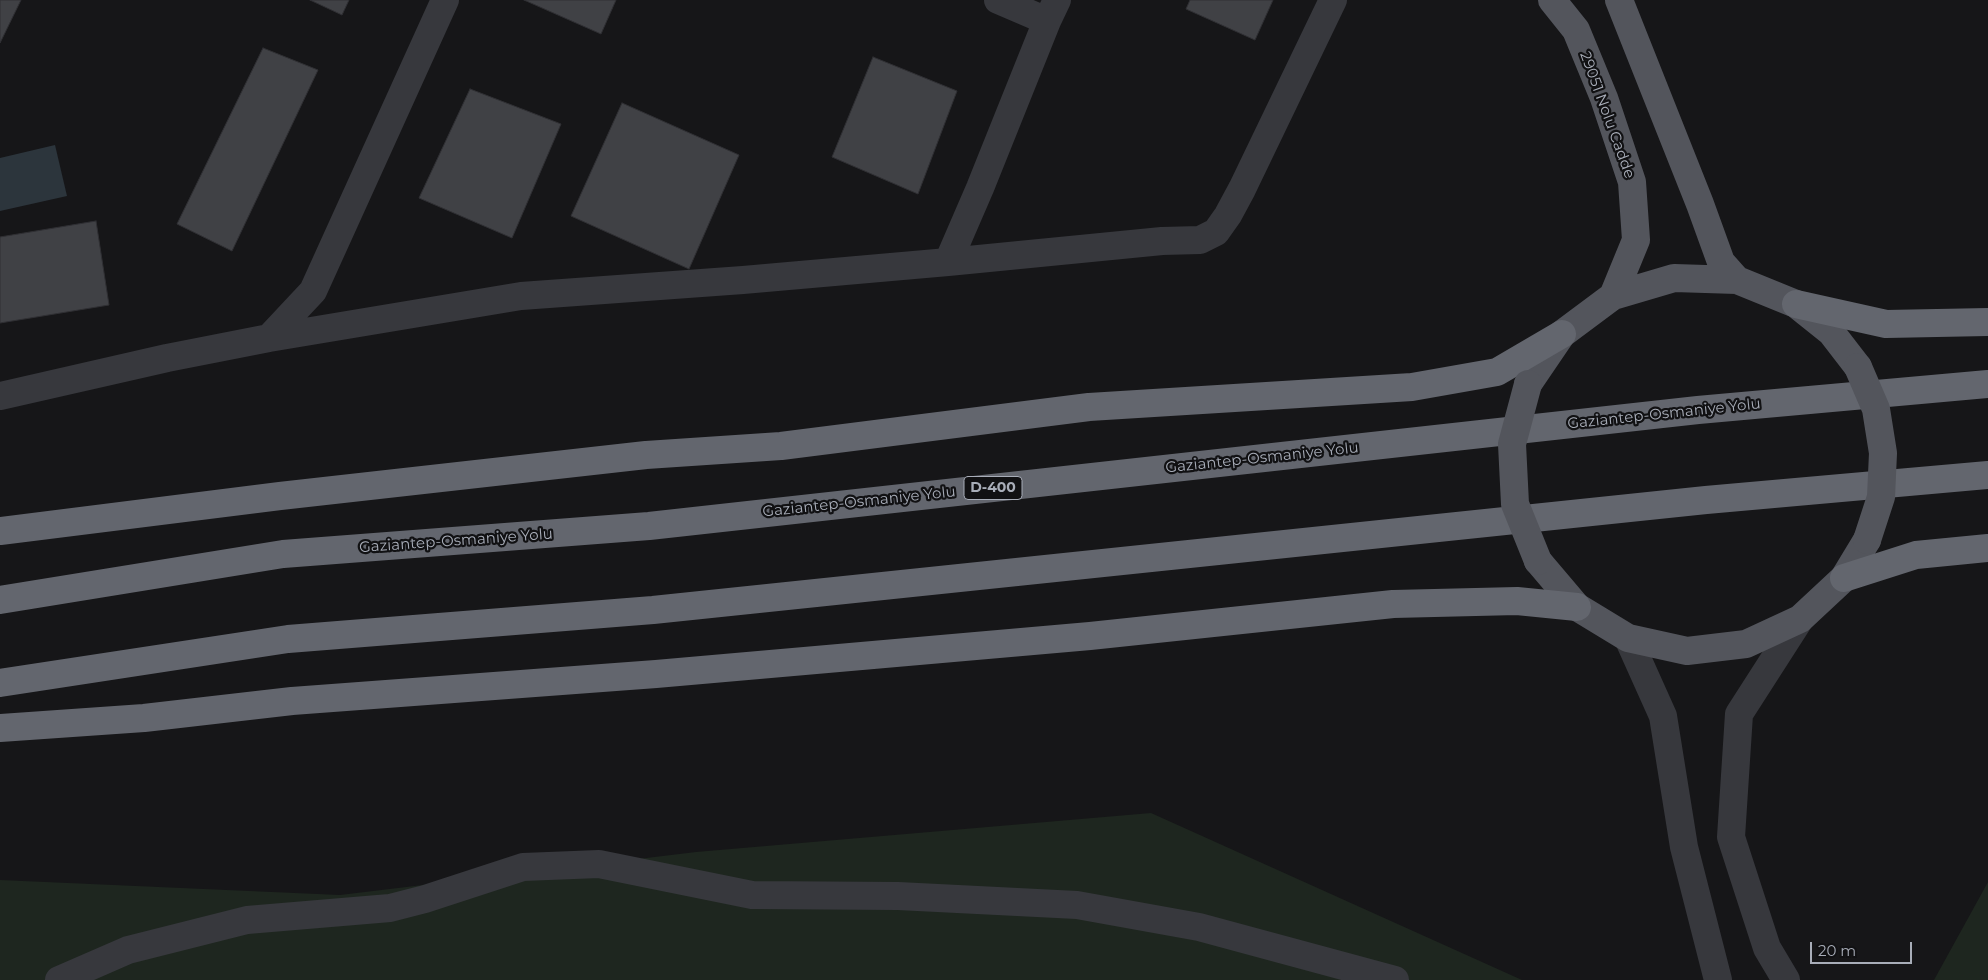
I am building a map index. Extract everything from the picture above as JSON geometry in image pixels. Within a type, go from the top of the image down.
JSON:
[{"type":"highway","points":[[1796,304],[1886,324],[1988,322]]},
{"type":"highway","points":[[0,531],[270,497],[636,456],[781,446],[1089,407],[1412,387],[1496,372],[1562,334]]},
{"type":"highway","name":"Gaziantep-Osmaniye Yolu","points":[[0,600],[283,554],[649,526],[1698,410],[1988,384]]},
{"type":"highway","points":[[0,683],[288,639],[653,610],[1696,500],[1988,475]]},
{"type":"highway","points":[[1844,578],[1916,555],[1988,548]]},
{"type":"highway","points":[[0,728],[144,718],[292,702],[656,674],[1090,636],[1393,604],[1517,601],[1577,607]]},
{"type":"main road","name":"29051 Nolu Cadde","points":[[1552,0],[1576,30],[1604,98],[1632,182],[1636,240],[1613,296]]},
{"type":"main road","points":[[1619,0],[1721,262],[1737,280]]},
{"type":"main road","points":[[1674,278],[1737,280],[1796,304],[1831,332],[1858,368],[1876,409],[1883,452],[1881,497],[1867,540],[1844,578],[1800,619],[1746,644],[1697,650],[1687,650],[1628,638],[1577,607],[1538,561],[1515,504],[1512,444],[1528,384],[1562,334],[1613,296],[1674,278]]},
{"type":"street","points":[[269,338],[313,292],[445,0]]},
{"type":"street","points":[[948,262],[1052,10],[998,0]]},
{"type":"street","points":[[0,396],[167,358],[269,338],[521,296],[788,276],[1162,241],[1200,240],[1216,232],[1228,216],[1333,0]]},
{"type":"street","points":[[1786,980],[1767,948],[1730,837],[1739,714],[1800,619]]},
{"type":"street","points":[[1628,638],[1663,716],[1684,848],[1718,980]]},
{"type":"street","points":[[59,980],[128,950],[247,920],[390,908],[425,899],[523,867],[599,864],[752,895],[898,896],[1077,905],[1199,927],[1395,980]]},
{"type":"shaded area","points":[[55,145],[67,196],[0,211],[0,158]]},
{"type":"shaded area","points":[[1151,813],[1522,980],[0,980],[0,880],[340,895],[696,852]]},
{"type":"shaded area","points":[[1988,882],[1988,980],[1934,980]]},
{"type":"building","points":[[0,0],[21,0],[0,43]]},
{"type":"building","points":[[310,0],[349,0],[342,15]]},
{"type":"building","points":[[524,0],[616,0],[601,34]]},
{"type":"building","points":[[1190,0],[1273,0],[1255,40],[1186,9]]},
{"type":"building","points":[[263,48],[318,70],[232,251],[177,224]]},
{"type":"building","points":[[873,57],[957,91],[918,194],[832,157]]},
{"type":"building","points":[[470,89],[561,124],[512,238],[419,198]]},
{"type":"building","points":[[622,103],[739,155],[689,269],[571,216]]},
{"type":"building","points":[[96,221],[109,305],[0,323],[0,237]]}]
